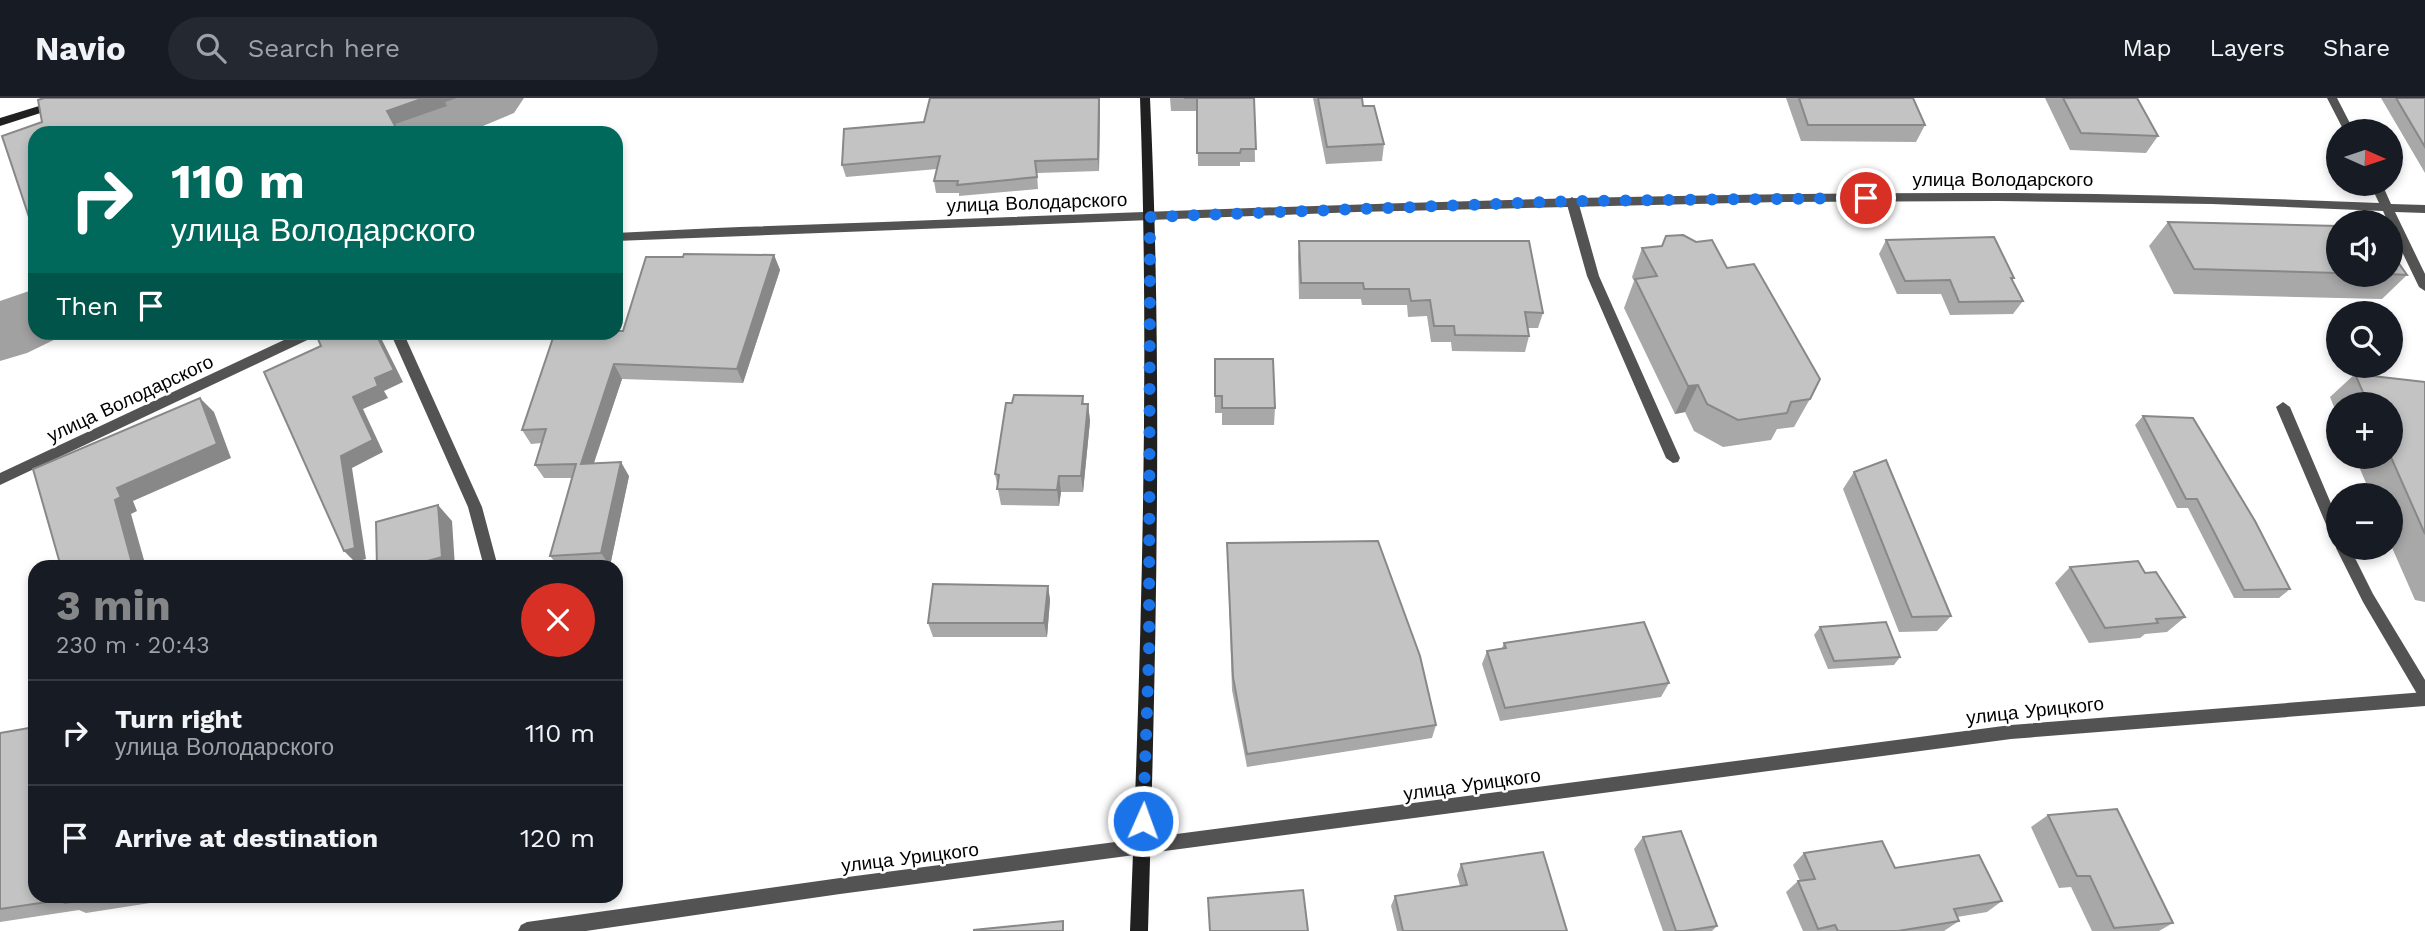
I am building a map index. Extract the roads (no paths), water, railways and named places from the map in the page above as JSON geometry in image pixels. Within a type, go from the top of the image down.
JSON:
[{"type":"main road","points":[[0,122],[77,98]]},
{"type":"main road","points":[[1139,931],[1150,639],[1150,217],[1145,98]]},
{"type":"street","points":[[2332,98],[2343,119]]},
{"type":"street","points":[[2382,196],[2425,287]]},
{"type":"street","name":"улица Володарского","points":[[623,237],[1572,201],[1893,197],[2214,201],[2425,209]]},
{"type":"street","points":[[1572,201],[1593,276],[1673,458]]},
{"type":"street","name":"улица Володарского","points":[[0,479],[297,340]]},
{"type":"street","points":[[400,340],[475,507],[489,560]]},
{"type":"street","points":[[2283,407],[2326,508]]},
{"type":"street","points":[[2349,560],[2425,697]]},
{"type":"street","name":"улица Урицкого","points":[[527,931],[2011,732],[2425,697]]},
{"type":"waterway","points":[[422,126],[491,98]]},
{"type":"waterway","points":[[0,333],[28,320]]}]
